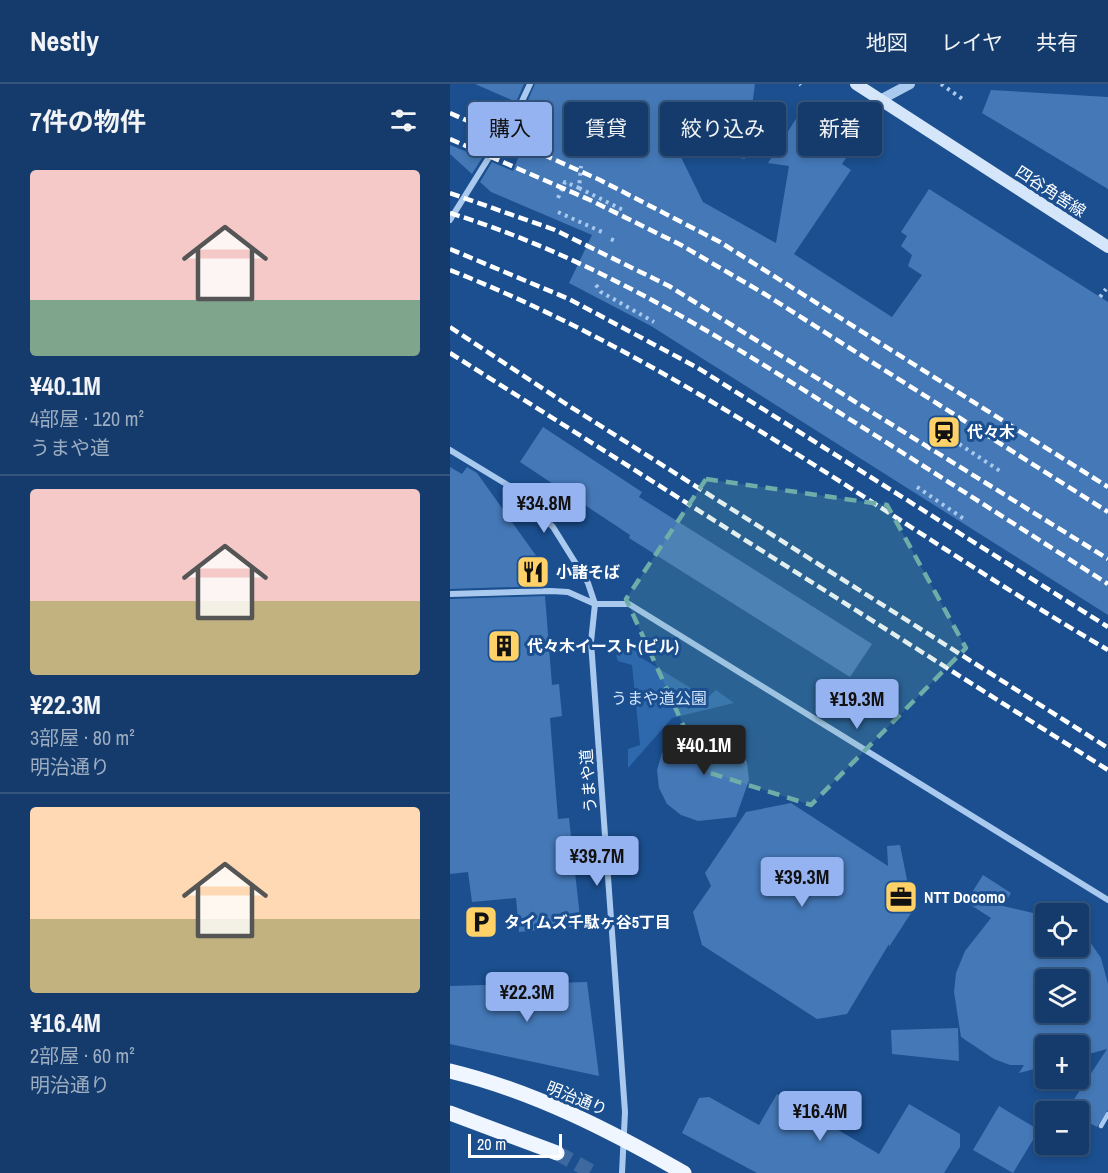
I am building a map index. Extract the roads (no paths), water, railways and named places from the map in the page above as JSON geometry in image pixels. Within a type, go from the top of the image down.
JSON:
[{"type":"main road","name":"四谷角筈線","points":[[856,84],[1108,248]]},
{"type":"main road","name":"明治通り","points":[[450,1071],[474,1077],[589,1121],[684,1173]]},
{"type":"main road","points":[[450,1113],[557,1153]]},
{"type":"street","points":[[450,220],[516,114],[530,84]]},
{"type":"street","points":[[880,100],[910,84]]},
{"type":"street","name":"うまや道","points":[[450,450],[511,487],[541,513],[578,563],[595,604],[591,642],[625,1139],[622,1173]]},
{"type":"street","points":[[450,594],[568,592],[595,604],[629,604],[1108,900]]},
{"type":"lane","points":[[1101,1126],[1108,1114]]},
{"type":"tunnel","points":[[557,1153],[594,1173]]},
{"type":"railway","points":[[450,113],[600,180],[720,242],[1108,487]]},
{"type":"railway","points":[[450,139],[590,200],[681,245],[763,293],[1108,512]]},
{"type":"railway","points":[[450,193],[555,230],[669,286],[1108,559]]},
{"type":"railway","points":[[450,213],[553,252],[603,275],[700,327],[1108,584]]},
{"type":"railway","points":[[450,249],[569,299],[698,368],[1108,627]]},
{"type":"railway","points":[[450,270],[538,308],[622,351],[705,398],[1108,650]]},
{"type":"railway","points":[[450,327],[563,402],[1108,748]]},
{"type":"railway","points":[[450,353],[1108,770]]},
{"type":"place","name":"代々木","points":[[944,432]]},
{"type":"place","name":"小諸そば","points":[[533,572]]},
{"type":"place","name":"代々木イースト(ビル)","points":[[504,646]]},
{"type":"place","name":"NTT Docomo","points":[[901,897]]},
{"type":"place","name":"タイムズ千駄ヶ谷5丁目","points":[[481,922]]},
{"type":"park label","name":"うまや道公園","points":[[659,698]]}]
